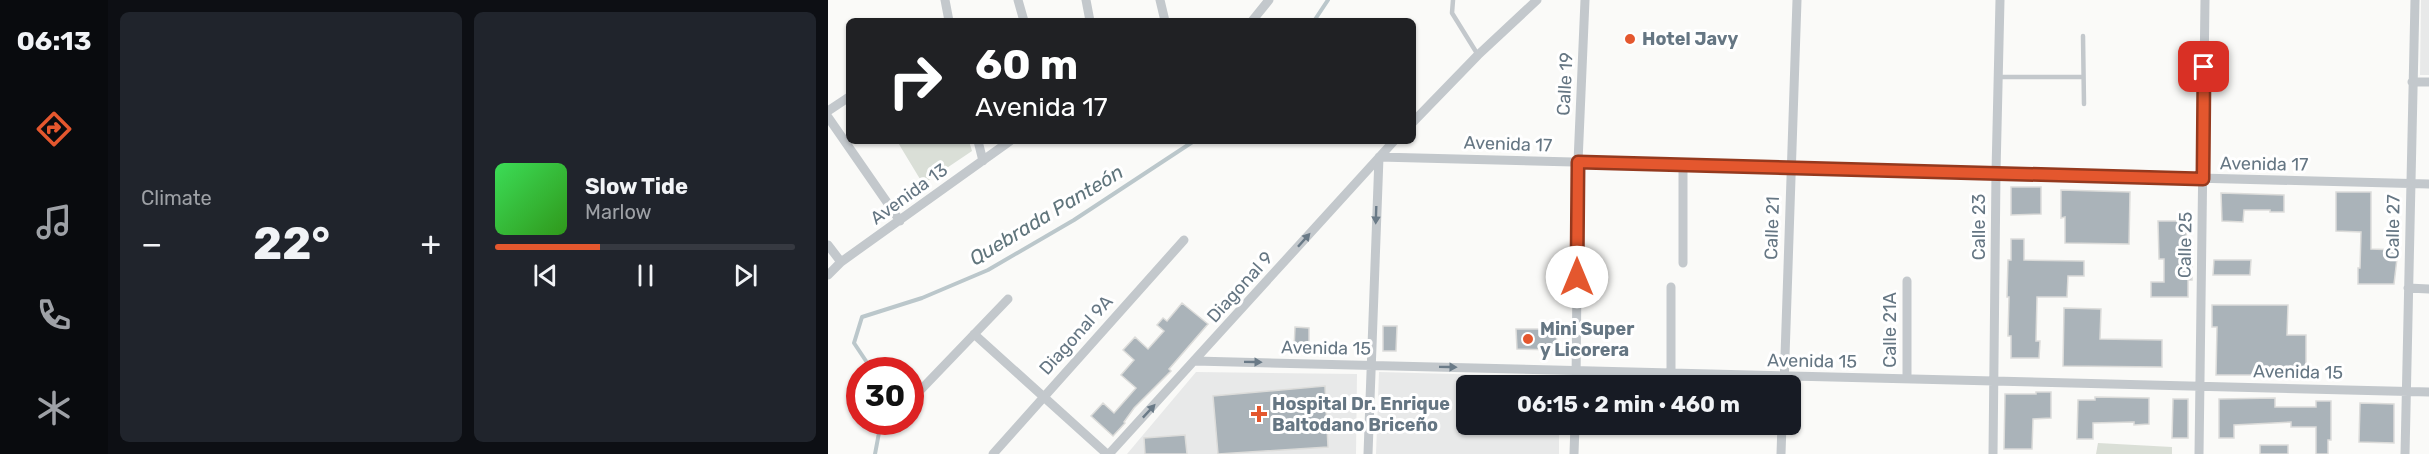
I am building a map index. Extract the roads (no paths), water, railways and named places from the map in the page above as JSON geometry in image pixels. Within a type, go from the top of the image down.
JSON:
[{"type":"street","points":[[945,0],[948,18]]},
{"type":"street","points":[[1018,0],[1023,18]]},
{"type":"street","points":[[1086,0],[1089,18]]},
{"type":"street","points":[[1160,0],[1164,18]]},
{"type":"street","points":[[1254,18],[1269,0]]},
{"type":"street","points":[[1416,119],[1478,55],[1537,0]]},
{"type":"street","name":"Calle 19","points":[[1576,375],[1578,162],[1585,0]]},
{"type":"street","name":"Calle 21","points":[[1784,375],[1797,0]]},
{"type":"street","name":"Calle 23","points":[[1993,454],[2000,0]]},
{"type":"street","name":"Calle 25","points":[[2199,454],[2205,0]]},
{"type":"street","name":"Calle 27","points":[[2404,454],[2415,0]]},
{"type":"street","points":[[2412,82],[2429,82]]},
{"type":"street","points":[[828,111],[846,99]]},
{"type":"street","points":[[828,117],[846,143]]},
{"type":"street","points":[[847,144],[900,220]]},
{"type":"street","points":[[979,144],[983,161]]},
{"type":"street","name":"Avenida 13","points":[[828,275],[841,262],[1006,144]]},
{"type":"street","name":"Diagonal 9","points":[[1108,454],[1391,144]]},
{"type":"street","points":[[1368,454],[1379,157]]},
{"type":"street","name":"Avenida 17","points":[[1379,157],[2429,184]]},
{"type":"street","points":[[1683,165],[1683,263]]},
{"type":"street","name":"Diagonal 9A","points":[[993,454],[1184,240]]},
{"type":"street","points":[[828,245],[841,262]]},
{"type":"street","name":"Calle 21A","points":[[1907,281],[1907,379]]},
{"type":"street","points":[[1671,287],[1671,373]]},
{"type":"street","points":[[2408,288],[2429,289]]},
{"type":"street","points":[[924,386],[1008,299]]},
{"type":"street","points":[[974,334],[1108,454]]},
{"type":"street","name":"Avenida 15","points":[[1195,361],[1576,369],[1699,375]]},
{"type":"street","name":"Avenida 15","points":[[1801,381],[1995,380],[2429,392]]},
{"type":"street","points":[[1574,454],[1575,435]]},
{"type":"street","points":[[1781,454],[1782,435]]},
{"type":"lane","points":[[1453,0],[1452,13],[1478,55]]},
{"type":"lane","points":[[2083,36],[2084,104]]},
{"type":"lane","points":[[1998,77],[2084,77]]},
{"type":"waterway","name":"Quebrada Panteón","points":[[1316,18],[1328,0]]},
{"type":"waterway","name":"Quebrada Panteón","points":[[863,357],[854,343],[862,317],[922,298],[988,270],[1074,220],[1189,144]]},
{"type":"waterway","name":"Quebrada Panteón","points":[[875,454],[879,435]]},
{"type":"place","name":"Hotel Javy","points":[[1630,39]]},
{"type":"place","name":"Mini Super y Licorera","points":[[1528,339]]},
{"type":"place","name":"Hospital Dr. Enrique Baltodano Briceño","points":[[1259,414]]}]
